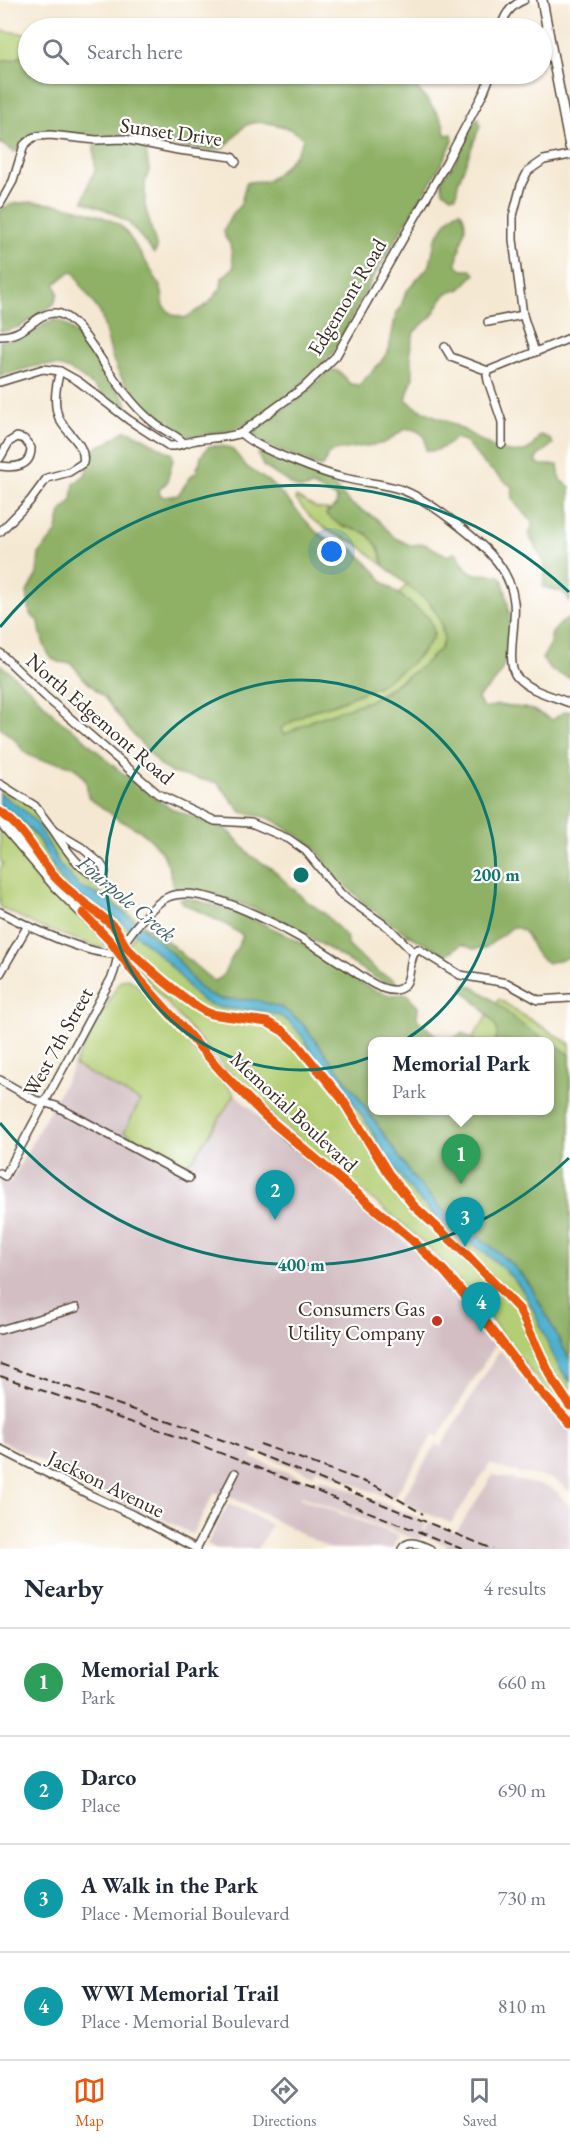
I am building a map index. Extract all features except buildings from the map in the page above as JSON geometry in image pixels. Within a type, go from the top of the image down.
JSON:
[{"type":"street","points":[[505,18],[516,4],[524,0]]},
{"type":"street","points":[[542,0],[545,18]]},
{"type":"street","points":[[552,52],[570,147]]},
{"type":"street","name":"Edgemont Road","points":[[60,371],[78,381],[166,445],[173,447],[241,433],[304,387],[336,356],[444,167],[487,84]]},
{"type":"street","name":"Sunset Drive","points":[[0,204],[13,180],[24,145],[38,136],[50,135],[96,140],[124,139],[178,150],[232,157],[236,162]]},
{"type":"street","points":[[535,351],[523,315],[512,229],[520,185],[528,171],[538,163],[570,155]]},
{"type":"street","points":[[0,336],[20,332],[46,314],[53,313],[63,316],[87,337],[109,371],[143,414],[158,427],[180,438],[184,443]]},
{"type":"street","points":[[488,322],[523,315]]},
{"type":"street","points":[[445,347],[454,359],[489,370],[570,338]]},
{"type":"street","points":[[0,382],[43,369],[60,371],[57,386],[58,413],[82,449],[82,463],[76,469],[47,478],[26,506],[0,532]]},
{"type":"street","points":[[489,370],[487,375],[504,428],[502,444]]},
{"type":"street","points":[[241,433],[253,443],[325,473],[389,486],[413,494],[480,543],[501,566],[512,592],[515,616],[511,665],[514,674],[530,687],[570,703]]},
{"type":"street","points":[[0,458],[9,442],[17,436],[24,439],[31,448],[30,455],[22,465],[14,468],[0,466]]},
{"type":"street","name":"North Edgemont Road","points":[[0,653],[46,698],[152,788],[166,798],[215,821],[251,823],[294,843],[310,855],[341,894],[389,928],[414,953]]},
{"type":"street","points":[[0,784],[35,806],[65,847],[90,874],[98,878],[103,876],[105,872],[102,866],[81,847],[54,831]]},
{"type":"street","name":"Memorial Boulevard","points":[[0,820],[46,875],[106,937],[134,973],[221,1071],[266,1116],[411,1239],[444,1271],[535,1386],[570,1423]]},
{"type":"street","name":"West 7th Street","points":[[2,1174],[44,1103],[114,973],[119,953],[139,925],[156,906],[169,897],[187,894],[228,904],[288,930],[371,982],[388,989],[399,989],[406,982],[414,953]]},
{"type":"street","points":[[0,912],[27,927],[109,955],[119,953]]},
{"type":"street","points":[[0,974],[27,927]]},
{"type":"street","points":[[414,953],[418,949],[422,950],[460,975],[507,983],[538,1000],[570,998]]},
{"type":"street","points":[[0,1080],[44,1103],[56,1106],[189,1178]]},
{"type":"street","points":[[0,1330],[76,1308]]},
{"type":"street","name":"Jackson Avenue","points":[[0,1450],[90,1496],[133,1515],[196,1549]]},
{"type":"street","points":[[196,1549],[235,1473]]},
{"type":"street","points":[[402,1549],[408,1543],[415,1543],[430,1549]]},
{"type":"shaded area","points":[[74,1065],[205,1140],[235,1094],[290,1145],[421,1255],[459,1296],[496,1344],[438,1437],[433,1435],[393,1500],[316,1469],[313,1475],[255,1452],[252,1458],[312,1482],[320,1478],[427,1521],[423,1530],[425,1531],[430,1522],[456,1532],[493,1475],[549,1487],[557,1492],[570,1507],[570,1549],[445,1549],[447,1545],[423,1536],[420,1541],[301,1496],[300,1498],[399,1536],[392,1549],[331,1549],[232,1498],[215,1492],[192,1534],[141,1508],[139,1512],[0,1440],[0,1178],[10,1183]]},
{"type":"shaded area","points":[[500,1350],[537,1397],[570,1431],[570,1492],[550,1478],[510,1471],[490,1464],[451,1523],[400,1503],[436,1444],[441,1447]]},
{"type":"shaded area","points":[[229,1503],[271,1525],[258,1549],[217,1549],[207,1544]]},
{"type":"green space","points":[[0,28],[4,31],[18,33],[18,58],[0,61]]},
{"type":"green space","points":[[17,59],[18,84],[413,84],[438,114],[444,125],[445,135],[452,134],[453,141],[371,281],[332,354],[295,390],[253,420],[232,430],[191,437],[157,419],[129,388],[119,374],[112,357],[101,314],[76,275],[71,271],[55,284],[58,293],[54,304],[21,326],[0,331],[0,211],[10,205],[24,202],[41,203],[79,209],[112,221],[122,227],[149,267],[161,289],[164,307],[173,315],[185,318],[208,304],[221,288],[222,278],[234,267],[230,244],[225,237],[224,230],[231,216],[241,204],[246,183],[270,179],[288,163],[303,138],[291,130],[266,123],[250,124],[244,127],[224,148],[212,150],[188,148],[128,135],[76,136],[42,132],[30,137],[15,152],[0,143],[0,61]]},
{"type":"green space","points":[[478,118],[480,126],[458,183],[456,196],[451,196],[443,191],[441,180],[454,164],[471,124]]},
{"type":"green space","points":[[134,143],[146,150],[149,170],[145,183],[145,206],[157,249],[154,253],[129,223],[111,212],[83,201],[95,171],[94,145]]},
{"type":"green space","points":[[460,211],[465,223],[457,265],[461,270],[471,270],[475,274],[460,289],[445,294],[432,316],[414,332],[410,350],[413,377],[406,399],[422,410],[451,423],[499,450],[519,452],[529,449],[540,435],[551,441],[553,444],[537,457],[536,462],[541,465],[558,465],[560,480],[570,487],[570,603],[563,592],[543,587],[545,567],[529,534],[532,522],[515,503],[513,488],[483,463],[465,441],[455,438],[442,448],[430,451],[426,450],[425,437],[417,431],[405,429],[380,444],[333,451],[327,456],[324,465],[320,467],[261,442],[254,438],[252,431],[298,400],[331,369],[340,372],[350,384],[359,385],[380,363],[389,350],[396,313],[400,309],[406,292],[430,265],[435,240],[446,222]]},
{"type":"green space","points":[[55,319],[71,329],[79,338],[124,398],[128,408],[123,409],[88,381],[58,366],[35,366],[0,376],[0,341],[20,339]]},
{"type":"green space","points":[[124,431],[132,432],[172,454],[173,459],[167,482],[159,490],[160,495],[164,497],[178,495],[192,475],[198,471],[196,468],[201,456],[209,446],[231,448],[247,467],[281,493],[316,532],[333,542],[353,549],[383,582],[429,618],[433,628],[433,638],[412,663],[378,686],[332,705],[310,711],[281,728],[283,734],[384,693],[421,667],[440,649],[444,640],[442,624],[431,604],[384,566],[379,547],[366,533],[340,525],[326,514],[336,505],[337,498],[313,486],[297,488],[263,466],[259,453],[287,461],[329,481],[351,504],[377,519],[395,538],[410,545],[425,544],[448,556],[456,552],[468,571],[476,574],[499,575],[508,603],[509,642],[507,655],[498,677],[478,698],[483,708],[497,705],[524,708],[552,720],[570,711],[570,957],[548,963],[536,953],[526,934],[513,927],[485,948],[473,949],[462,944],[446,955],[407,934],[368,907],[328,868],[314,847],[296,834],[269,818],[241,812],[218,783],[171,773],[161,766],[104,697],[71,663],[52,659],[44,644],[39,622],[30,614],[27,592],[37,574],[39,554],[56,533],[61,512],[72,500],[74,484],[85,475],[93,451]]},
{"type":"green space","points":[[296,497],[316,508],[328,510],[327,512],[339,523],[370,536],[381,555],[384,566],[356,543],[334,534],[313,520],[295,499]]},
{"type":"green space","points":[[406,585],[428,601],[440,618],[444,640],[440,649],[421,667],[369,701],[313,720],[286,735],[283,734],[281,728],[310,711],[332,705],[378,686],[420,656],[434,633],[429,618],[399,594]]},
{"type":"green space","points":[[570,618],[570,678],[552,671],[542,659],[549,647],[552,633],[561,623]]},
{"type":"green space","points":[[0,664],[34,693],[60,721],[78,733],[110,763],[155,799],[174,810],[229,831],[251,856],[271,868],[304,899],[324,913],[346,936],[348,945],[356,953],[380,973],[398,984],[394,986],[378,979],[290,925],[259,911],[220,896],[197,890],[177,889],[173,886],[169,867],[163,854],[139,830],[118,819],[89,798],[86,782],[79,772],[65,764],[35,758],[27,754],[0,728]]},
{"type":"green space","points":[[0,788],[34,810],[51,833],[70,869],[139,921],[126,935],[118,938],[110,934],[66,891],[0,816]]},
{"type":"green space","points":[[0,825],[105,941],[105,947],[101,948],[40,927],[0,907],[0,869],[3,863],[0,861]]},
{"type":"green space","points":[[186,898],[232,911],[279,931],[306,946],[367,987],[390,995],[407,994],[418,1007],[417,1019],[438,1037],[368,1037],[368,1111],[302,1023],[282,1008],[220,999],[208,994],[197,986],[176,957],[143,928],[152,928],[215,981],[222,977],[243,936],[225,924],[184,904],[179,899]]},
{"type":"green space","points":[[143,924],[182,965],[244,1005],[284,1015],[300,1027],[375,1122],[477,1115],[554,1115],[554,1037],[473,1037],[499,999],[570,1044],[570,1416],[535,1377],[471,1294],[436,1255],[399,1221],[302,1142],[243,1086],[205,1045],[131,962],[128,951],[133,938]]},
{"type":"green space","points":[[128,979],[135,983],[235,1094],[194,1158],[184,1165],[124,1132],[140,1101],[74,1065],[118,984]]},
{"type":"green space","points":[[465,985],[472,986],[522,1025],[541,1037],[496,1037],[496,1027],[463,991]]},
{"type":"green space","points":[[463,1033],[470,1037],[456,1037]]},
{"type":"green space","points":[[554,1045],[570,1055],[570,1360],[522,1274],[488,1244],[446,1214],[412,1176],[371,1115],[554,1115]]},
{"type":"water","points":[[0,793],[25,811],[39,826],[60,865],[79,886],[106,899],[143,928],[176,957],[197,986],[208,994],[220,999],[257,1000],[282,1008],[302,1023],[357,1095],[368,1111],[368,1115],[371,1115],[412,1176],[446,1214],[513,1265],[531,1287],[570,1360],[570,1382],[556,1361],[522,1290],[499,1265],[420,1201],[401,1177],[347,1094],[316,1058],[293,1026],[279,1016],[269,1013],[213,1006],[199,998],[172,967],[133,931],[100,907],[79,896],[68,886],[31,830],[0,805]]},
{"type":"railway","points":[[0,1364],[228,1442],[493,1549]]},
{"type":"railway","points":[[0,1376],[190,1441],[462,1549]]},
{"type":"railway","points":[[260,1444],[376,1486],[423,1514]]},
{"type":"cycle path","points":[[0,812],[16,825],[53,875],[113,926],[128,949],[181,995],[211,1014],[267,1022],[283,1031],[296,1043],[342,1099],[388,1173],[414,1206],[468,1256],[519,1309],[552,1379],[570,1406]]},
{"type":"cycle path","points":[[83,913],[110,941],[134,973],[221,1071],[265,1116],[411,1239],[444,1271],[535,1386],[570,1423]]},
{"type":"place","name":"Memorial Park","points":[[461,1184]]},
{"type":"place","name":"Darco","points":[[275,1220]]},
{"type":"place","name":"A Walk in the Park","points":[[465,1247]]},
{"type":"place","name":"Consumers Gas Utility Company","points":[[437,1321]]},
{"type":"place","name":"WWI Memorial Trail","points":[[481,1332]]},
{"type":"water label","name":"Fourpole Creek","points":[[127,898]]}]
